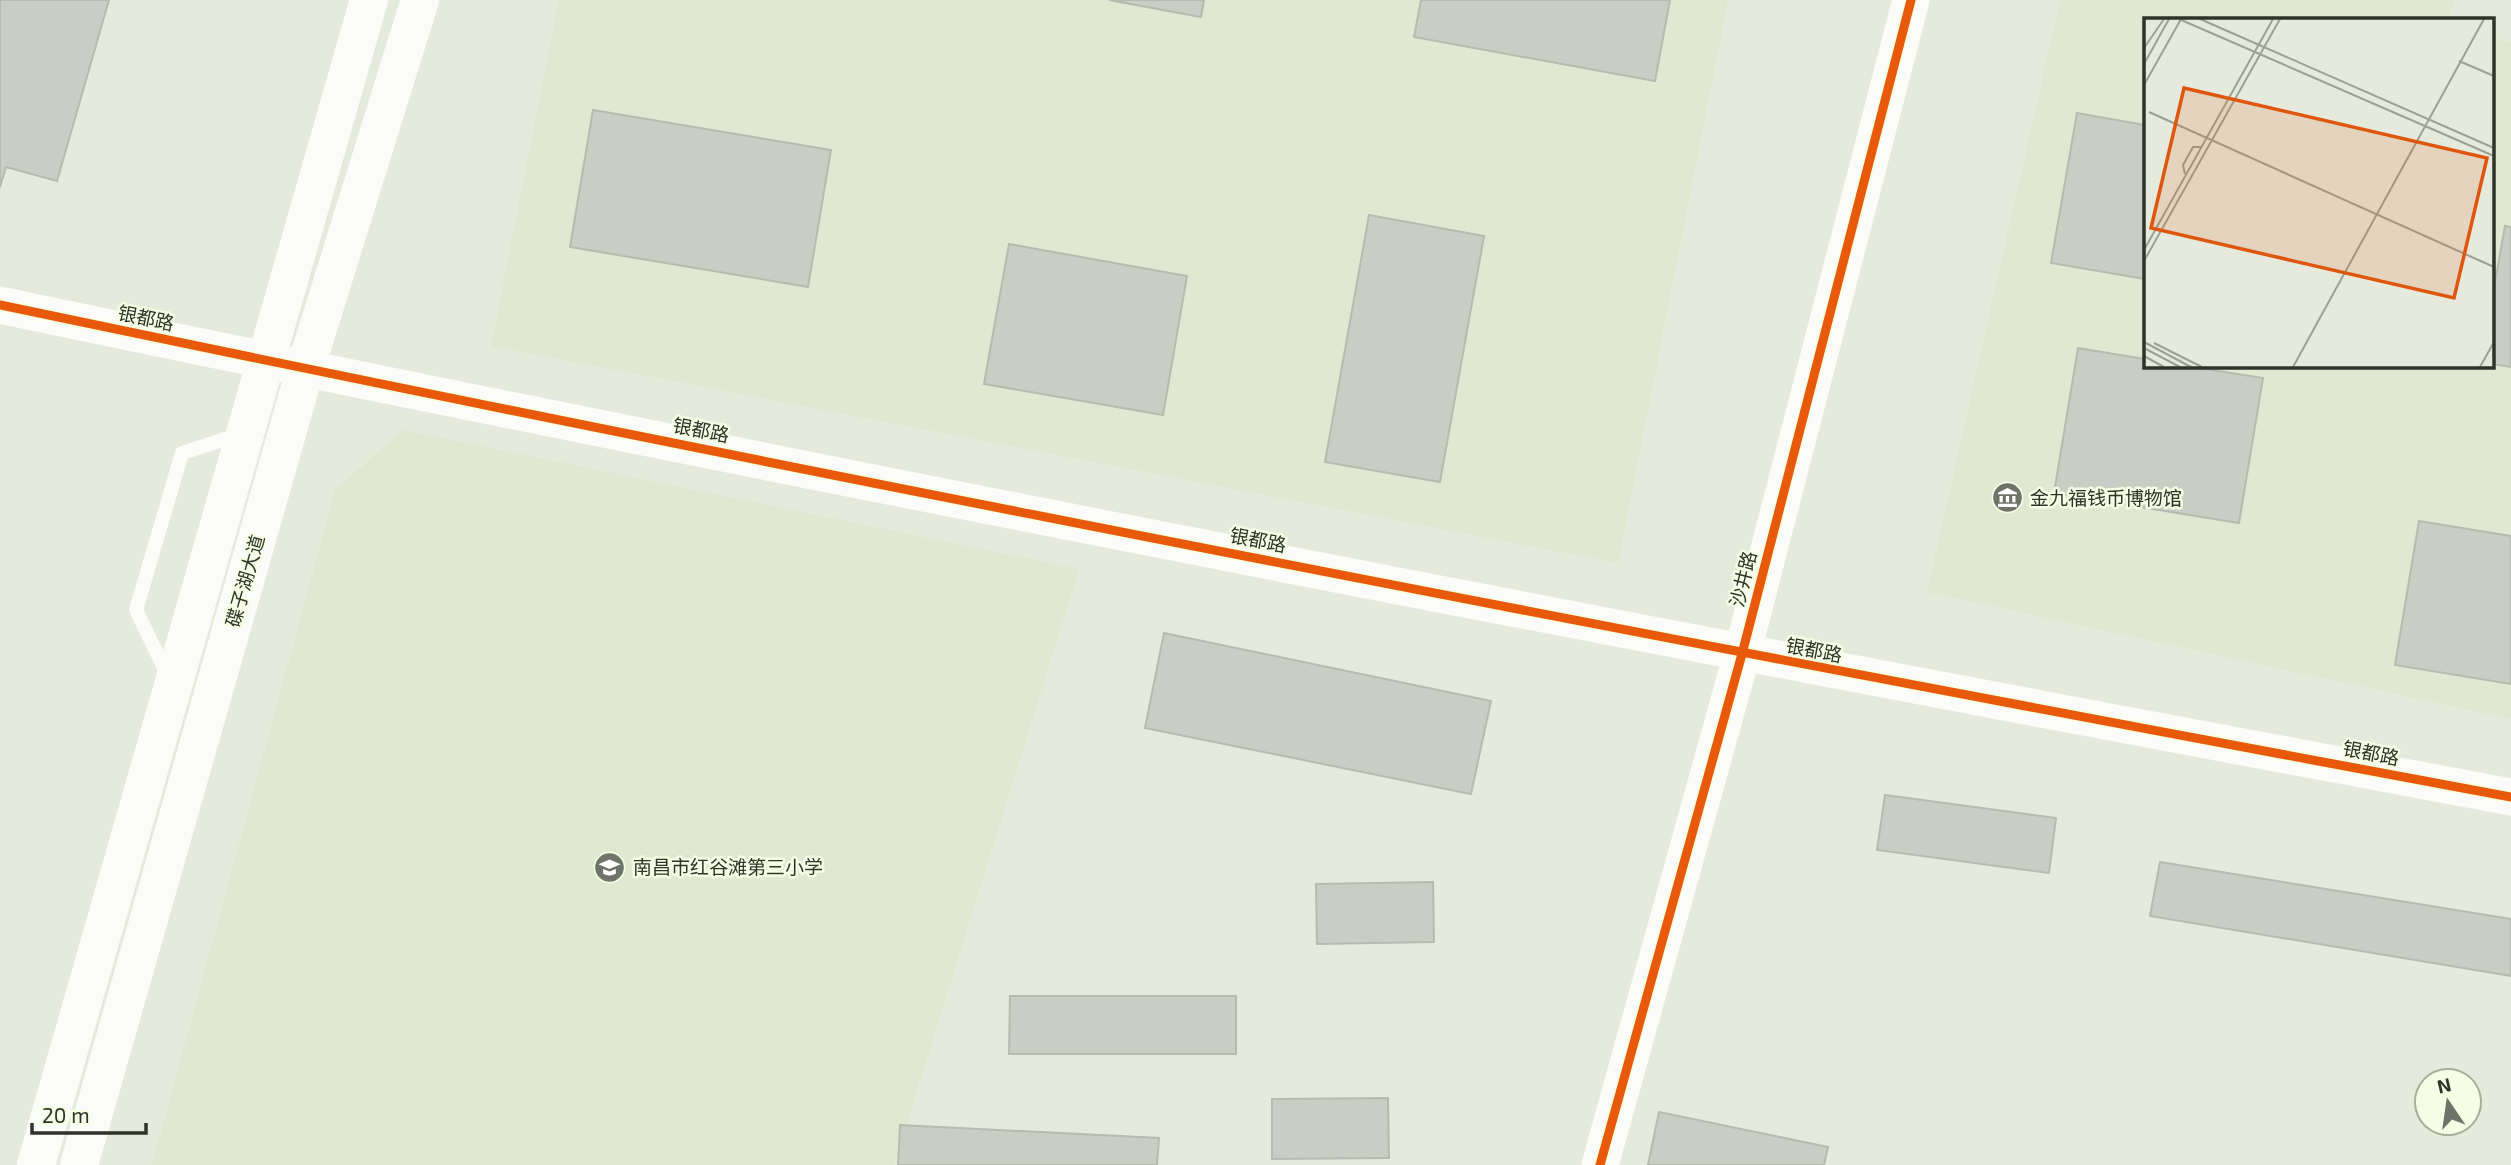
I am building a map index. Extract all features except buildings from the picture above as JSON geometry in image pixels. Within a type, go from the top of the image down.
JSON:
[{"type":"main road","name":"碟子湖大道","points":[[36,1165],[369,0]]},
{"type":"main road","name":"碟子湖大道","points":[[79,1165],[305,370],[420,0]]},
{"type":"street","name":"沙井路","points":[[1600,1165],[1742,654],[1911,0]]},
{"type":"street","name":"银都路","points":[[0,305],[305,370],[1742,654],[2511,797]]},
{"type":"lane","points":[[173,686],[136,610],[182,453],[246,432]]},
{"type":"shaded area","points":[[559,0],[1728,0],[1618,563],[491,346]]},
{"type":"shaded area","points":[[2060,0],[2454,0],[2449,18],[2144,18],[2144,368],[2494,368],[2494,38],[2511,42],[2511,719],[1927,592]]},
{"type":"shaded area","name":"南昌市红谷滩第三小学","points":[[403,430],[1079,569],[894,1165],[152,1165],[335,490]]},
{"type":"cycle path","points":[[1600,1165],[1742,654],[1911,0]]},
{"type":"cycle path","points":[[0,305],[627,434],[1254,558],[2511,797]]},
{"type":"place","name":"金九福钱币博物馆","points":[[2007,498]]},
{"type":"place","name":"南昌市红谷滩第三小学","points":[[610,867]]}]
